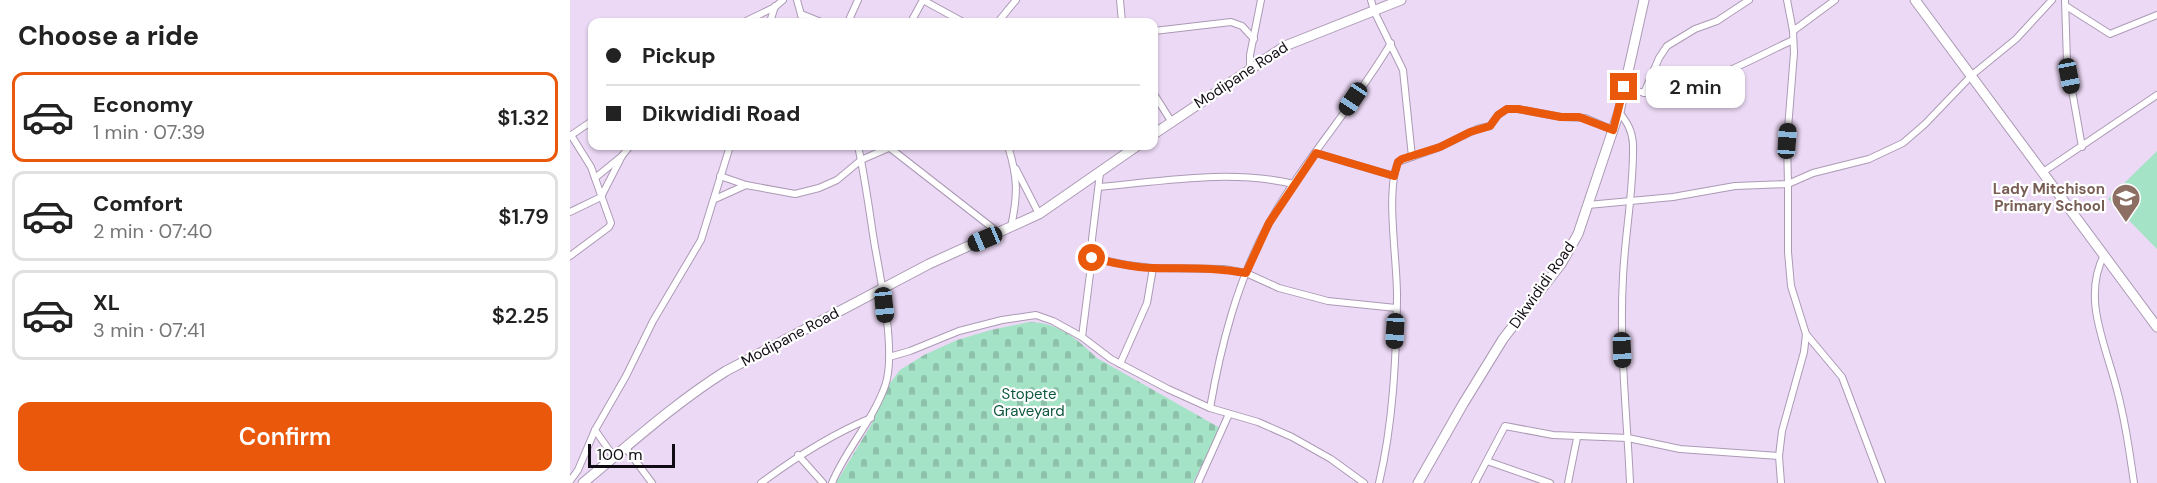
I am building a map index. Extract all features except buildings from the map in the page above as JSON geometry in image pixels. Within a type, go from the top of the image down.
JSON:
[{"type":"main road","name":"Modipane Road","points":[[1158,131],[1250,67],[1294,41],[1401,0]]},
{"type":"main road","name":"Dikwididi Road","points":[[1418,483],[1503,339],[1570,250],[1588,205],[1619,111],[1644,0]]},
{"type":"main road","points":[[1915,0],[2157,327]]},
{"type":"main road","name":"Modipane Road","points":[[583,483],[698,389],[726,371],[929,264],[1039,214],[1132,150]]},
{"type":"street","points":[[751,18],[783,0]]},
{"type":"street","points":[[797,0],[802,18]]},
{"type":"street","points":[[850,18],[858,0]]},
{"type":"street","points":[[913,18],[923,0],[956,18]]},
{"type":"street","points":[[1001,18],[1016,0]]},
{"type":"street","points":[[1120,0],[1122,18]]},
{"type":"street","points":[[1250,67],[1261,0]]},
{"type":"street","points":[[1371,0],[1405,79],[1412,157]]},
{"type":"street","points":[[1644,93],[1659,58],[1667,46],[1695,29],[1717,21],[1749,0]]},
{"type":"street","points":[[1787,0],[1793,31],[1787,141],[1788,258],[1791,286],[1806,334],[1842,377],[1882,483]]},
{"type":"street","points":[[1793,31],[1834,0]]},
{"type":"street","points":[[1588,205],[1631,202],[1735,186],[1788,184],[1813,173],[1875,157],[1903,143],[1925,124],[1972,75],[2016,39],[2052,0]]},
{"type":"street","points":[[2066,3],[2110,34],[2157,15]]},
{"type":"street","points":[[2066,3],[2067,62],[2082,147]]},
{"type":"street","points":[[801,14],[811,18]]},
{"type":"street","points":[[1158,31],[1231,22],[1242,26],[1254,39]]},
{"type":"street","points":[[1624,87],[1644,93],[1667,92],[1709,79],[1793,40]]},
{"type":"street","points":[[1210,408],[1219,358],[1246,273],[1265,231],[1294,184],[1390,43]]},
{"type":"street","points":[[2043,172],[2157,95]]},
{"type":"street","points":[[1158,101],[1171,122]]},
{"type":"street","points":[[1379,483],[1387,438],[1393,377],[1396,308],[1394,176],[1398,162],[1440,147],[1477,129],[1490,126],[1498,115],[1507,109],[1561,117],[1579,117],[1613,130]]},
{"type":"street","points":[[1619,111],[1628,123],[1633,144],[1631,202],[1622,302],[1623,397],[1630,483]]},
{"type":"street","points":[[570,256],[611,225],[591,167],[570,135],[588,124]]},
{"type":"street","points":[[570,212],[601,197],[627,150]]},
{"type":"street","points":[[570,481],[578,470],[595,430],[622,384],[653,321],[700,240],[715,199],[729,150]]},
{"type":"street","points":[[832,483],[871,418],[885,385],[889,357],[882,288],[859,150]]},
{"type":"street","points":[[720,176],[746,185],[795,194],[819,188],[837,180],[861,160],[884,150]]},
{"type":"street","points":[[895,150],[999,233]]},
{"type":"street","points":[[1009,150],[1015,167],[1039,214]]},
{"type":"street","points":[[1316,153],[1394,176]]},
{"type":"street","points":[[595,178],[622,156]]},
{"type":"street","points":[[1011,228],[1016,195],[1015,167]]},
{"type":"street","points":[[1082,337],[1100,173]]},
{"type":"street","points":[[1099,187],[1239,176],[1294,184]]},
{"type":"street","points":[[715,199],[746,185]]},
{"type":"street","points":[[2103,255],[2097,269],[2095,294],[2097,322],[2127,434],[2134,483]]},
{"type":"street","points":[[1092,258],[1153,268],[1212,268],[1246,273],[1303,296],[1396,308]]},
{"type":"street","points":[[1120,364],[1147,303],[1153,268]]},
{"type":"street","points":[[889,357],[959,331],[1002,320],[1036,315],[1053,321],[1082,337],[1120,364],[1168,389],[1210,408],[1258,422],[1292,437],[1331,459],[1364,483]]},
{"type":"street","points":[[1781,483],[1779,456],[1785,415],[1804,352],[1806,334]]},
{"type":"street","points":[[1198,483],[1229,414]]},
{"type":"street","points":[[761,483],[798,455],[841,430],[871,418]]},
{"type":"street","points":[[1475,483],[1505,426],[1576,438],[1628,438],[1680,449],[1779,456]]},
{"type":"street","points":[[595,430],[614,457]]},
{"type":"street","points":[[1568,483],[1576,438]]},
{"type":"street","points":[[626,448],[652,483]]},
{"type":"street","points":[[798,455],[823,483]]},
{"type":"street","points":[[1488,461],[1550,483]]},
{"type":"green space","points":[[2157,151],[2157,249],[2108,199]]},
{"type":"green space","name":"Stopete Graveyard","points":[[1029,322],[1058,328],[1082,344],[1097,358],[1220,428],[1193,483],[836,483],[871,425],[888,386],[900,370],[924,355],[957,340]]},
{"type":"place","name":"Lady Mitchison Primary School","points":[[2126,224]]},
{"type":"route","points":[[1092,258],[1153,268],[1224,269],[1246,273],[1269,223],[1316,153],[1394,176],[1398,162],[1402,159],[1440,147],[1477,129],[1490,126],[1498,115],[1507,109],[1561,117],[1579,117],[1592,120],[1613,130],[1624,87]]}]
